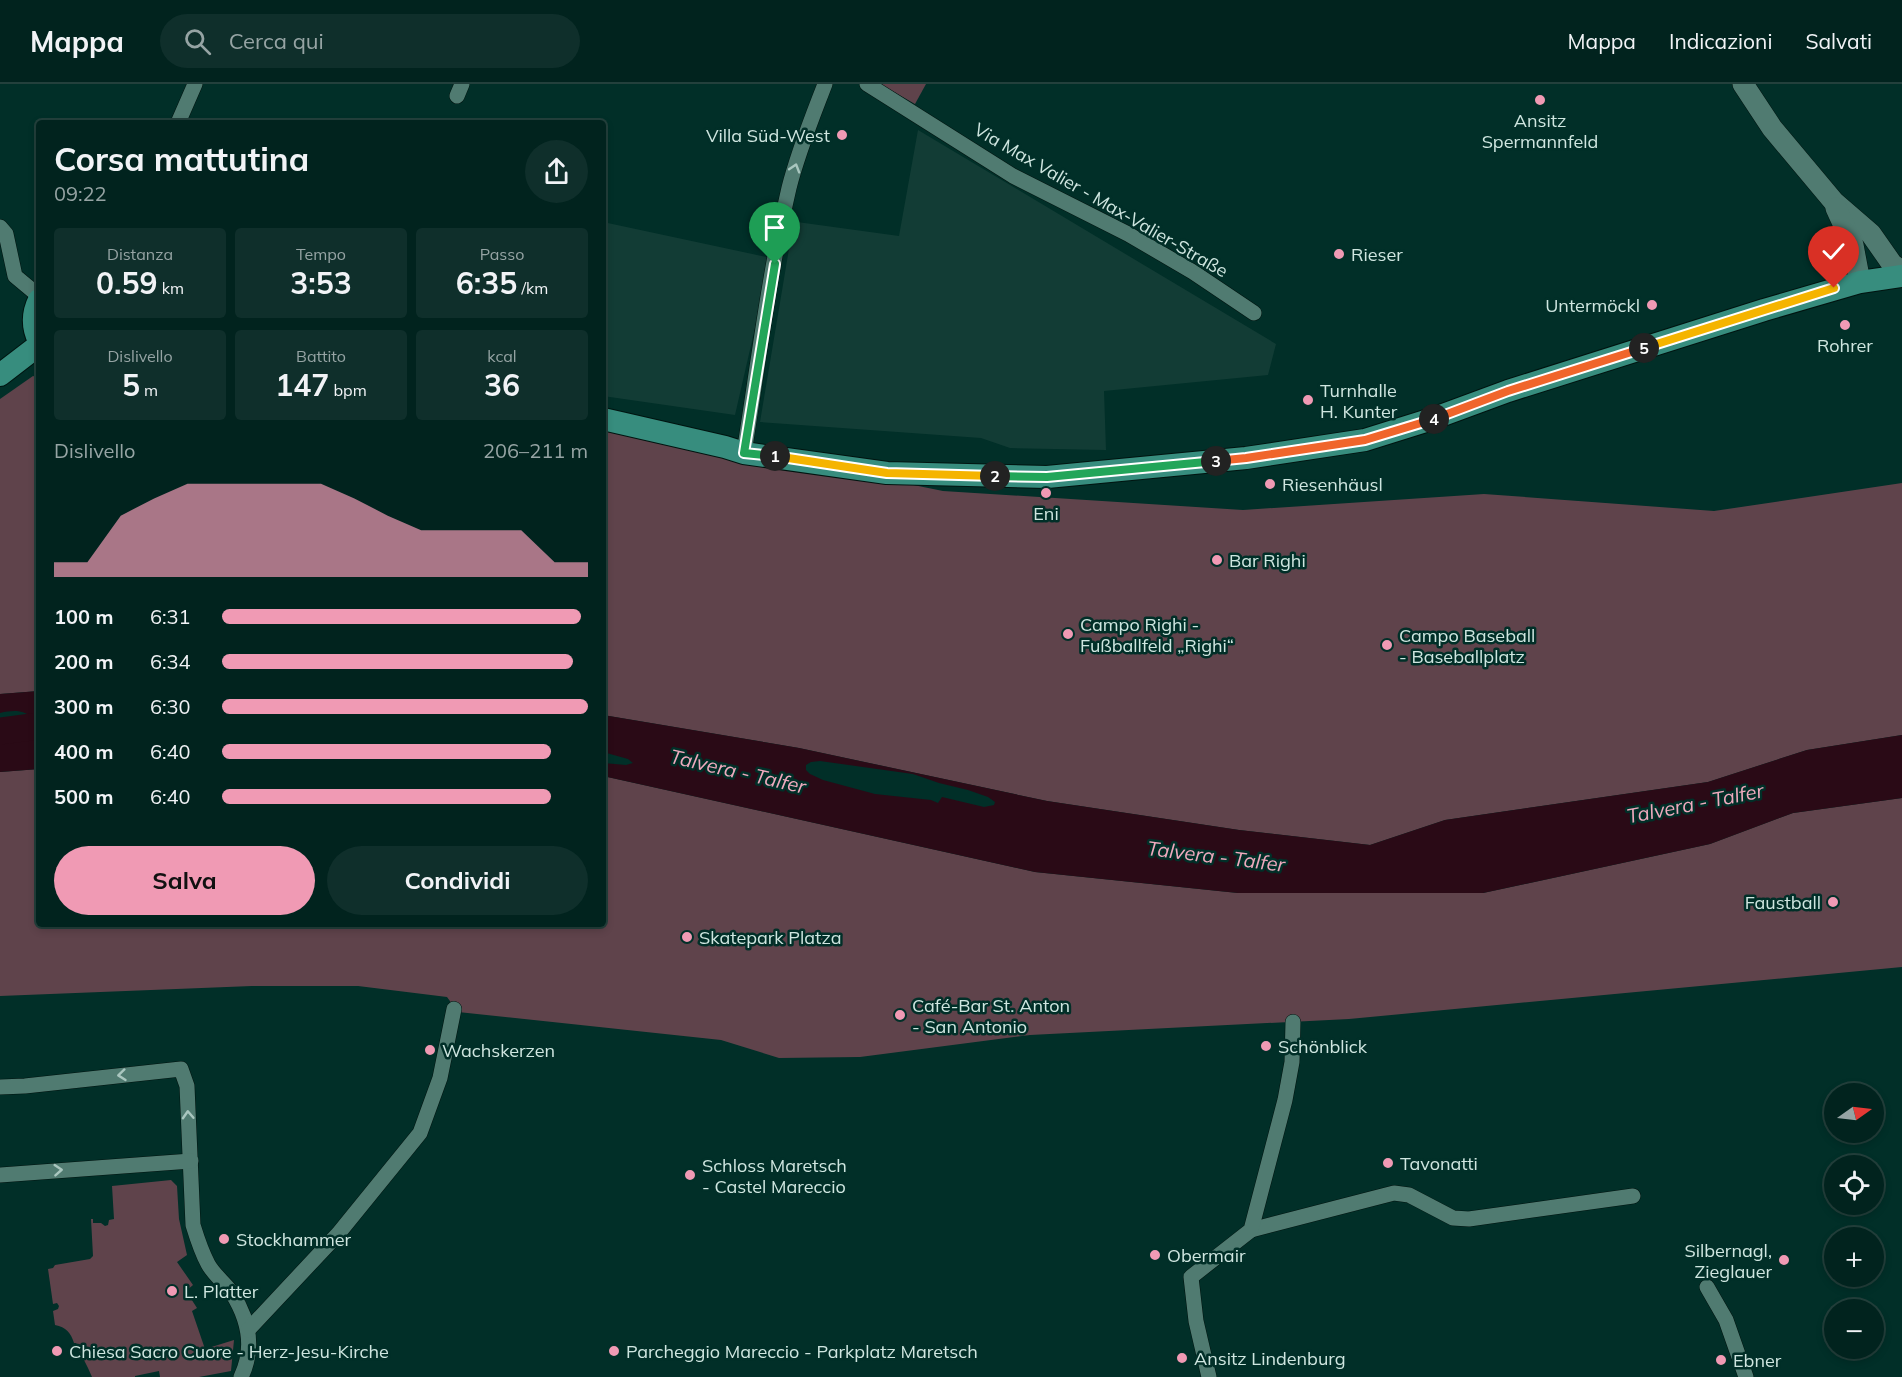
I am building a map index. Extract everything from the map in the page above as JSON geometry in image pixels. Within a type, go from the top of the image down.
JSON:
[{"type":"main road","points":[[606,420],[744,453],[887,473],[1047,477],[1257,457],[1365,440],[1432,419],[1508,391],[1770,308],[1860,282],[1902,276]]},
{"type":"main road","points":[[36,306],[33,319],[36,335]]},
{"type":"main road","points":[[0,375],[36,347]]},
{"type":"street","points":[[179,120],[195,84]]},
{"type":"street","points":[[744,453],[789,187],[825,84]]},
{"type":"street","name":"Via Max Valier - Max-Valier-Straße","points":[[867,84],[1013,176],[1128,234],[1193,272],[1254,313]]},
{"type":"street","points":[[1743,84],[1772,128],[1834,202],[1871,234],[1892,264],[1902,270]]},
{"type":"street","points":[[1834,202],[1853,244],[1860,282]]},
{"type":"street","points":[[0,227],[6,234],[8,276],[36,296]]},
{"type":"street","points":[[248,1330],[338,1234],[420,1133],[440,1077],[454,1010]]},
{"type":"street","points":[[1251,1230],[1285,1100],[1292,1062],[1293,1022]]},
{"type":"street","points":[[0,1087],[181,1069],[187,1086],[193,1225],[209,1266],[232,1293],[248,1330],[248,1363],[241,1377]]},
{"type":"street","points":[[0,1175],[191,1161]]},
{"type":"street","points":[[1209,1377],[1196,1321],[1191,1277],[1251,1230],[1394,1193],[1409,1196],[1453,1218],[1469,1219],[1633,1196]]},
{"type":"street","points":[[1707,1287],[1726,1320],[1746,1377]]},
{"type":"shaded area","points":[[880,84],[926,84],[915,104]]},
{"type":"shaded area","points":[[918,130],[1276,344],[1268,375],[1104,391],[1106,450],[1010,448],[981,438],[760,422],[794,219],[797,222],[899,236]]},
{"type":"shaded area","points":[[606,223],[771,258],[735,415],[606,396]]},
{"type":"shaded area","points":[[33,376],[36,377],[36,691],[0,694],[0,399]]},
{"type":"shaded area","points":[[606,423],[943,491],[1243,510],[1484,494],[1714,511],[1902,483],[1902,735],[1807,750],[1708,782],[1445,820],[1370,845],[1239,830],[1047,801],[799,748],[606,716]]},
{"type":"shaded area","points":[[36,769],[36,927],[606,927],[606,777],[1035,872],[1238,893],[1483,893],[1710,844],[1793,813],[1902,798],[1902,967],[1349,1019],[1030,1035],[860,1057],[779,1058],[721,1040],[458,1012],[447,997],[358,986],[252,986],[0,996],[0,772]]},
{"type":"shaded area","points":[[171,1180],[177,1186],[179,1219],[187,1255],[177,1262],[193,1285],[186,1291],[197,1308],[192,1311],[205,1349],[234,1340],[231,1371],[199,1377],[160,1377],[159,1371],[135,1377],[92,1377],[70,1333],[55,1325],[53,1311],[59,1306],[57,1303],[53,1304],[48,1269],[55,1265],[90,1259],[93,1256],[91,1219],[93,1223],[101,1223],[105,1226],[108,1225],[109,1220],[114,1219],[112,1186]]},
{"type":"water","points":[[36,691],[36,769],[0,772],[0,739],[23,732],[34,723],[33,717],[21,712],[0,713],[0,694]]},
{"type":"water","points":[[606,716],[799,748],[1047,801],[1239,830],[1370,845],[1445,820],[1708,782],[1807,750],[1902,735],[1902,798],[1793,813],[1710,844],[1483,893],[1238,893],[1035,872],[606,777],[606,763],[626,765],[633,763],[628,759],[606,753]],"holes":[[[820,761],[913,774],[988,797],[995,802],[994,805],[984,807],[942,797],[938,803],[931,800],[875,794],[823,780],[810,774],[806,770],[806,765]]]},
{"type":"waterway","name":"Talvera - Talfer","points":[[0,731],[36,726]]},
{"type":"place","name":"Ansitz Spermannfeld","points":[[1540,100]]},
{"type":"place","name":"Villa Süd-West","points":[[842,135]]},
{"type":"place","name":"Rieser","points":[[1339,254]]},
{"type":"place","name":"Untermöckl","points":[[1652,305]]},
{"type":"place","name":"Rohrer","points":[[1845,325]]},
{"type":"place","name":"Turnhalle H. Kunter","points":[[1308,400]]},
{"type":"place","name":"Riesenhäusl","points":[[1270,484]]},
{"type":"place","name":"Eni","points":[[1046,493]]},
{"type":"place","name":"Bar Righi","points":[[1217,560]]},
{"type":"place","name":"Campo Righi - Fußballfeld „Righi“","points":[[1068,634]]},
{"type":"place","name":"Campo Baseball - Baseballplatz","points":[[1387,645]]},
{"type":"place","name":"Faustball","points":[[1833,902]]},
{"type":"place","name":"Skatepark Platza","points":[[687,937]]},
{"type":"place","name":"Café-Bar St. Anton - San Antonio","points":[[900,1015]]},
{"type":"place","name":"Schönblick","points":[[1266,1046]]},
{"type":"place","name":"Wachskerzen","points":[[430,1050]]},
{"type":"place","name":"Tavonatti","points":[[1388,1163]]},
{"type":"place","name":"Schloss Maretsch - Castel Mareccio","points":[[690,1175]]},
{"type":"place","name":"Stockhammer","points":[[224,1239]]},
{"type":"place","name":"Obermair","points":[[1155,1255]]},
{"type":"place","name":"Silbernagl, Zieglauer","points":[[1784,1260]]},
{"type":"place","name":"L. Platter","points":[[172,1291]]},
{"type":"place","name":"Chiesa Sacro Cuore - Herz-Jesu-Kirche","points":[[57,1351]]},
{"type":"place","name":"Parcheggio Mareccio - Parkplatz Maretsch","points":[[614,1351]]},
{"type":"place","name":"Ansitz Lindenburg","points":[[1182,1358]]},
{"type":"place","name":"Ebner","points":[[1721,1360]]},
{"type":"route","points":[[775,264],[744,453],[887,473],[1047,477],[1246,458],[1365,440],[1432,419],[1508,391],[1834,288]]}]
